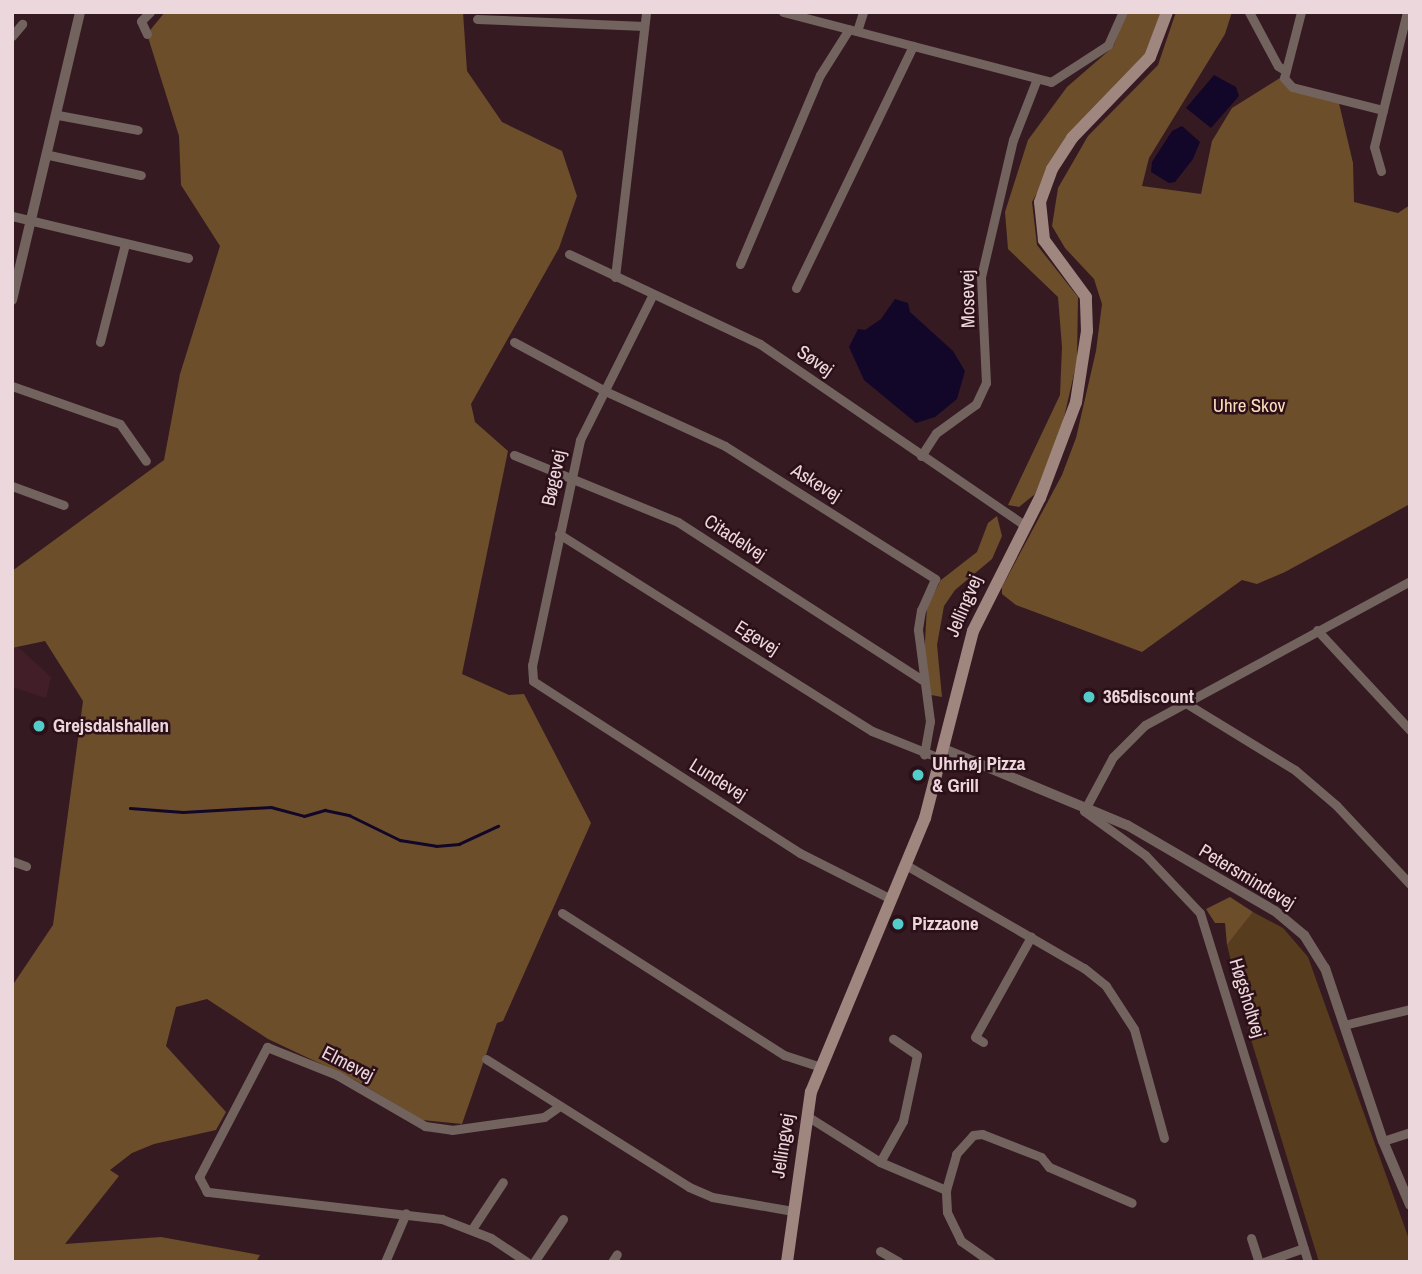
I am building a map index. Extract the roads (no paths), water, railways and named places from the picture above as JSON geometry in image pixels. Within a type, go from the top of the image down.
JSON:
[{"type":"main road","name":"Jellingvej","points":[[787,1262],[807,1116],[820,1067],[906,864],[943,754],[973,631],[1026,526],[1076,402],[1088,314],[1082,286],[1040,231],[1040,202],[1052,169],[1072,138],[1150,57],[1167,12]]},
{"type":"street","points":[[12,300],[34,221],[80,12]]},
{"type":"street","points":[[147,34],[141,21],[150,12]]},
{"type":"street","points":[[615,277],[646,12]]},
{"type":"street","points":[[783,12],[1036,81],[1061,79],[1095,57],[1114,38],[1123,12]]},
{"type":"street","points":[[740,264],[820,75],[863,12]]},
{"type":"street","points":[[1249,12],[1278,66],[1286,71]]},
{"type":"street","points":[[1301,12],[1284,78],[1292,87],[1383,110]]},
{"type":"street","points":[[1381,171],[1374,147],[1408,14]]},
{"type":"street","points":[[477,19],[644,26]]},
{"type":"street","points":[[12,36],[22,24]]},
{"type":"street","points":[[796,288],[913,46]]},
{"type":"street","name":"Mosevej","points":[[921,456],[936,433],[976,404],[986,383],[981,277],[1013,140],[1036,81]]},
{"type":"street","points":[[58,115],[138,130]]},
{"type":"street","points":[[49,155],[141,175]]},
{"type":"street","points":[[12,216],[188,258]]},
{"type":"street","points":[[100,342],[125,244]]},
{"type":"street","name":"Søvej","points":[[569,254],[652,296],[760,344],[1026,526]]},
{"type":"street","name":"Bøgevej","points":[[533,681],[559,534],[580,440],[652,296]]},
{"type":"street","name":"Askevej","points":[[514,342],[606,391],[725,446],[936,579],[921,610],[918,631],[922,680],[930,721],[924,754]]},
{"type":"street","points":[[12,386],[120,424],[146,461]]},
{"type":"street","name":"Citadelvej","points":[[514,455],[678,522],[922,680]]},
{"type":"street","points":[[12,486],[64,505]]},
{"type":"street","name":"Egevej","points":[[559,534],[872,731],[924,754],[943,754]]},
{"type":"street","points":[[1087,806],[1113,757],[1129,738],[1184,702],[1410,581]]},
{"type":"street","points":[[1317,630],[1410,730]]},
{"type":"street","name":"Lundevej","points":[[533,681],[800,853],[891,899]]},
{"type":"street","points":[[1184,702],[1317,788],[1410,884]]},
{"type":"street","name":"Petersmindevej","points":[[943,754],[1087,806],[1291,922],[1325,968],[1383,1141],[1410,1205]]},
{"type":"street","name":"Høgsholtvej","points":[[1087,806],[1084,811],[1107,827],[1187,895],[1209,933],[1308,1262]]},
{"type":"street","points":[[12,862],[26,866]]},
{"type":"street","points":[[906,864],[1097,977],[1114,995],[1134,1029],[1164,1138]]},
{"type":"street","points":[[562,913],[784,1055],[820,1067]]},
{"type":"street","points":[[983,1042],[975,1037],[1031,937]]},
{"type":"street","points":[[1345,1025],[1410,1009]]},
{"type":"street","points":[[880,1162],[903,1121],[917,1055],[893,1040]]},
{"type":"street","name":"Elmevej","points":[[406,1213],[208,1192],[200,1185],[199,1177],[267,1047],[337,1075],[425,1126],[452,1130],[544,1117],[560,1106]]},
{"type":"street","points":[[486,1059],[700,1192],[793,1211]]},
{"type":"street","points":[[807,1116],[880,1162],[946,1190]]},
{"type":"street","points":[[1383,1141],[1410,1132]]},
{"type":"street","points":[[991,1262],[961,1241],[953,1229],[946,1190],[956,1154],[965,1141],[982,1134],[1041,1157],[1049,1167],[1132,1203]]},
{"type":"street","points":[[472,1230],[503,1182]]},
{"type":"street","points":[[385,1262],[406,1213],[472,1230],[527,1262]]},
{"type":"street","points":[[534,1262],[563,1219]]},
{"type":"street","points":[[1251,1238],[1262,1262],[1304,1248]]},
{"type":"street","points":[[880,1251],[892,1260]]},
{"type":"waterway","points":[[130,808],[183,812],[271,807],[304,816],[325,810],[349,815],[400,840],[436,846],[459,844],[498,826]]},
{"type":"place","name":"365discount","points":[[1089,697]]},
{"type":"place","name":"Grejsdalshallen","points":[[39,726]]},
{"type":"place","name":"Uhrhøj Pizza & Grill","points":[[918,775]]},
{"type":"place","name":"Pizzaone","points":[[898,924]]},
{"type":"park label","name":"Uhre Skov","points":[[1249,406]]}]
